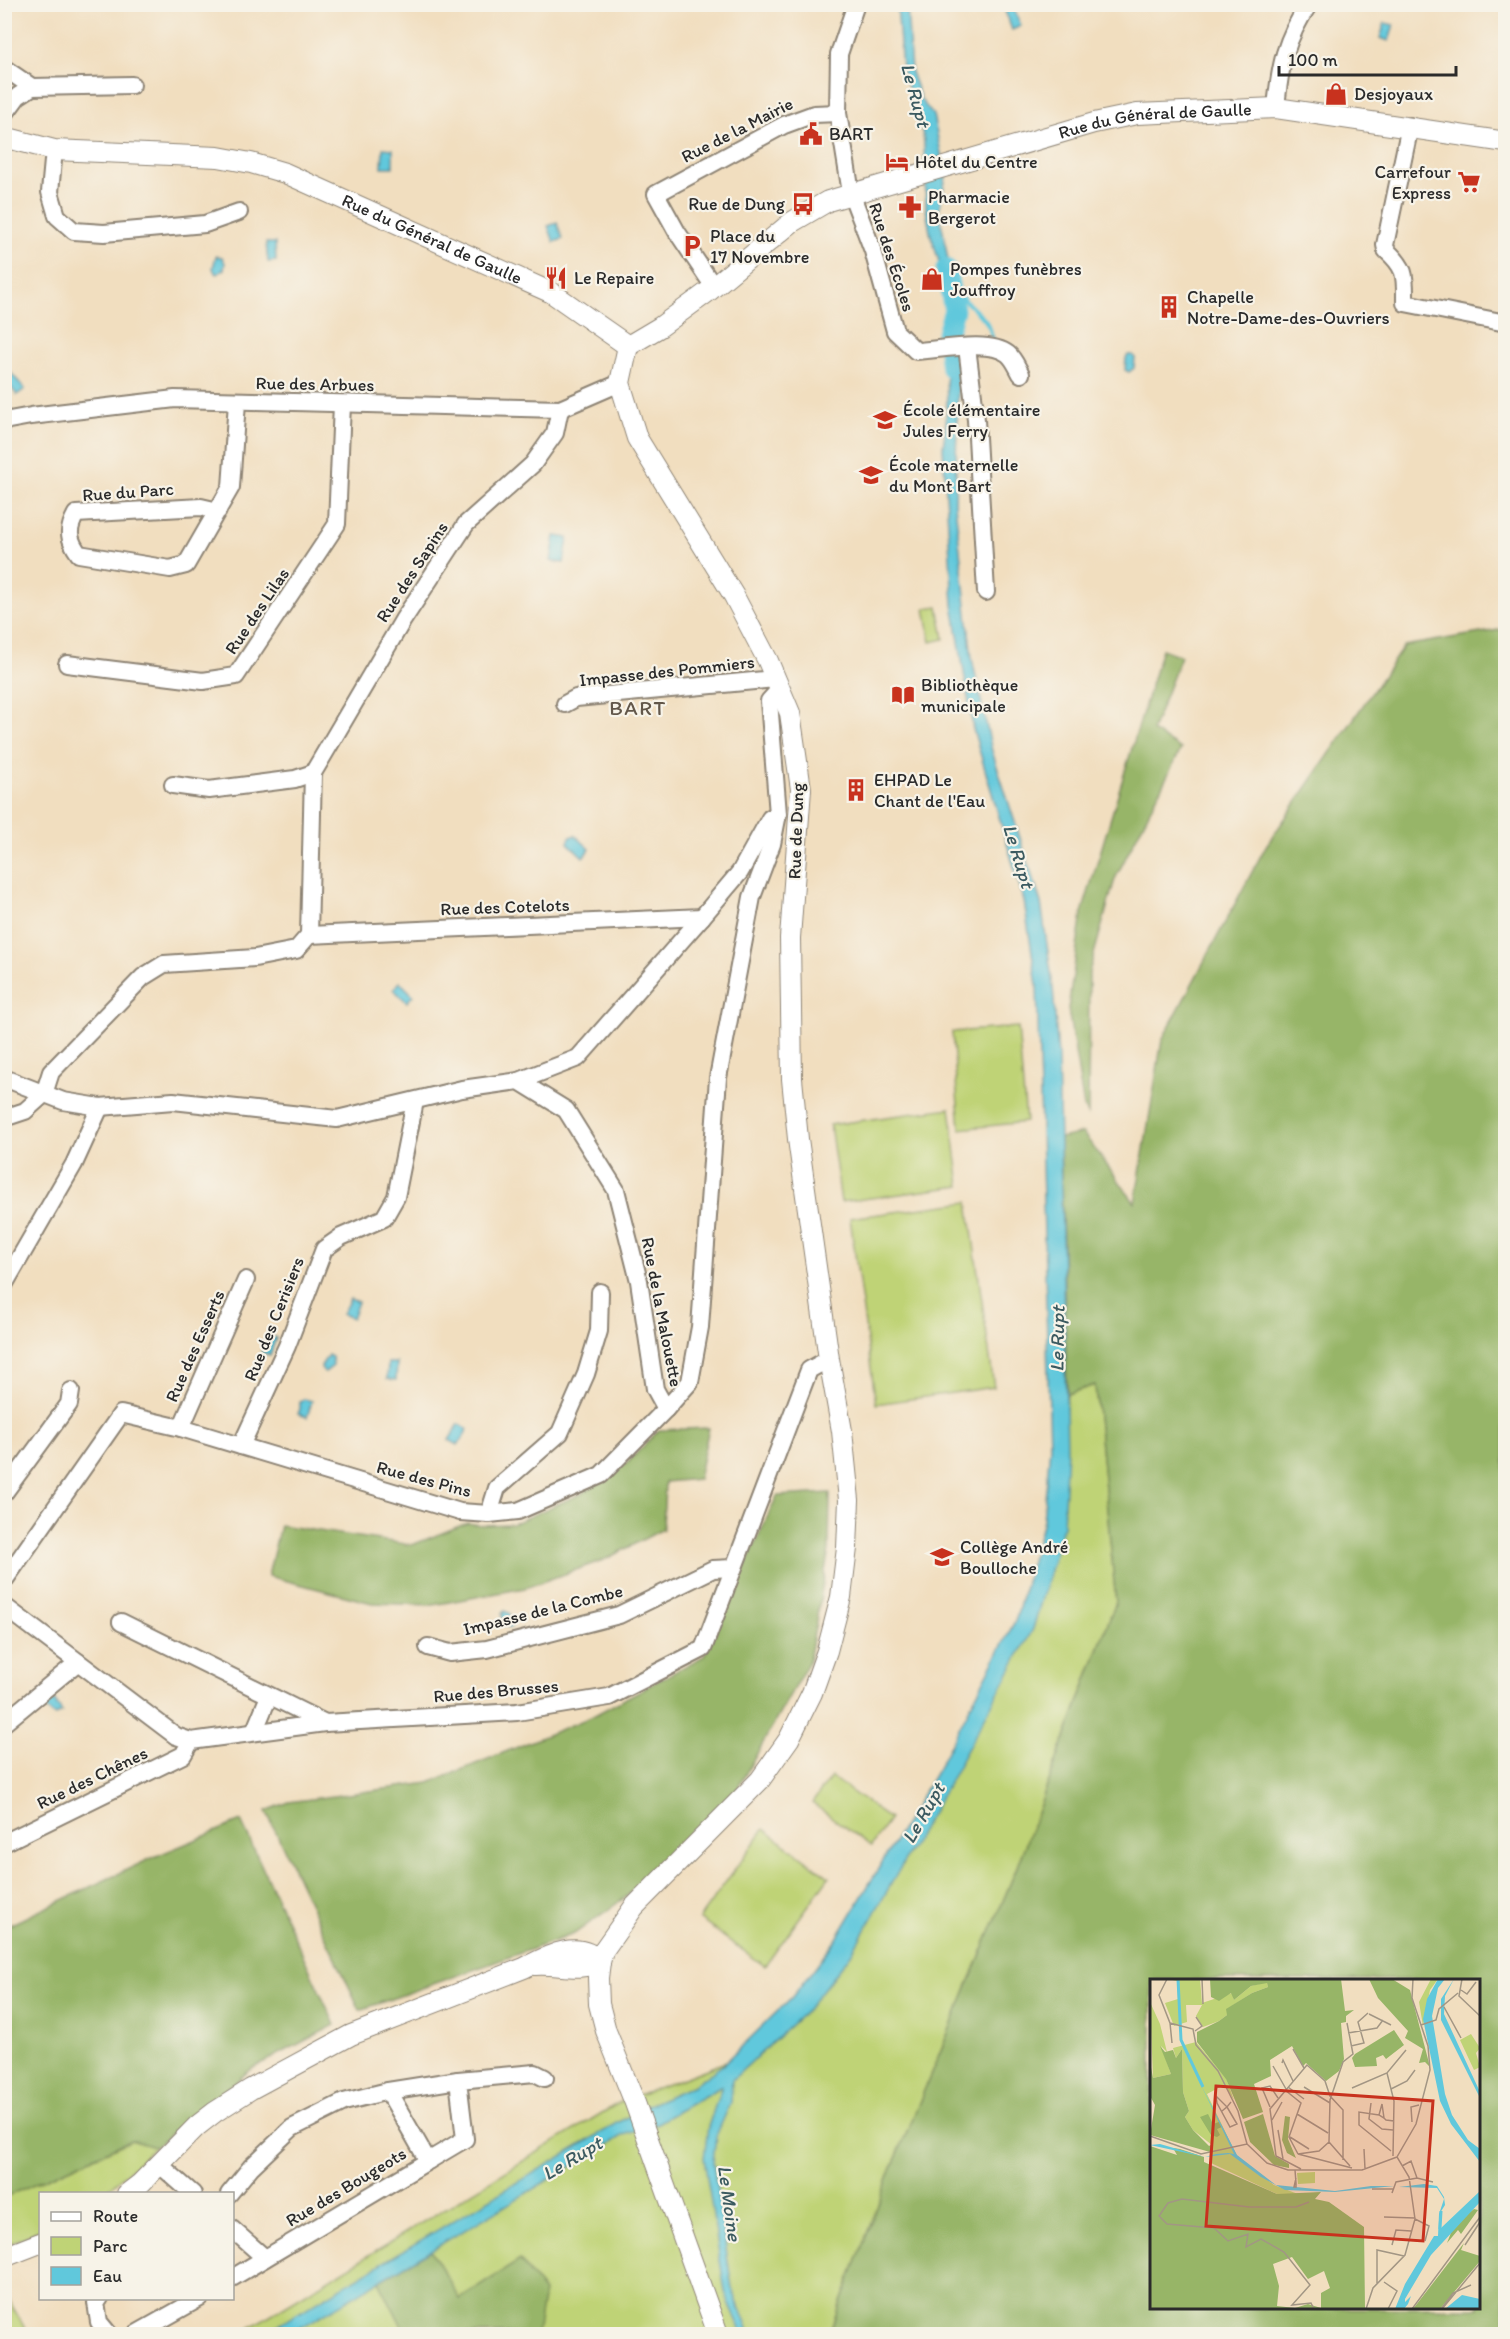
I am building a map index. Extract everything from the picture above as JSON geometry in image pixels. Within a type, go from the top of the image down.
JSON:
[{"type":"main road","name":"Rue du Général de Gaulle","points":[[4,137],[54,150],[218,157],[251,163],[285,173],[552,293],[628,346],[660,327],[714,287],[792,222],[828,201],[1094,123],[1137,114],[1276,108],[1506,142]]},
{"type":"main road","name":"Rue de Dung","points":[[600,1962],[603,1952],[634,1907],[760,1780],[789,1739],[812,1693],[827,1651],[841,1597],[847,1548],[849,1500],[843,1440],[829,1359],[798,1139],[792,1079],[790,938],[801,789],[790,713],[768,661],[734,596],[637,438],[620,383],[628,346]]},
{"type":"main road","points":[[128,2192],[215,2112],[351,2035],[524,1968],[549,1964],[575,1968],[588,1967],[600,1962],[599,1995],[604,2022],[718,2334]]},
{"type":"main road","points":[[4,2257],[39,2243]]},
{"type":"street","points":[[851,193],[838,113],[839,54],[856,4]]},
{"type":"street","points":[[1276,108],[1279,73],[1288,38],[1309,4]]},
{"type":"street","points":[[4,68],[32,87]]},
{"type":"street","points":[[4,115],[18,96],[32,87],[132,85]]},
{"type":"street","name":"Rue de la Mairie","points":[[714,287],[677,232],[656,194],[784,125],[814,114],[838,113]]},
{"type":"street","points":[[1410,126],[1385,245],[1386,250],[1400,264],[1404,273],[1405,303],[1506,323]]},
{"type":"street","points":[[54,150],[50,192],[57,216],[74,231],[104,233],[206,224],[239,212]]},
{"type":"street","name":"Rue des Écoles","points":[[851,193],[873,251],[896,332],[916,351],[985,346],[998,348],[1008,353],[1021,374]]},
{"type":"street","points":[[962,348],[976,420],[986,592]]},
{"type":"street","name":"Rue des Arbues","points":[[4,421],[175,399],[560,409],[620,383]]},
{"type":"street","name":"Rue du Parc","points":[[218,511],[201,507],[76,514],[69,526],[70,542],[79,554],[170,569],[186,565],[218,511],[231,487],[237,402]]},
{"type":"street","name":"Rue des Lilas","points":[[66,664],[203,681],[236,676],[337,524],[342,404]]},
{"type":"street","name":"Rue des Sapins","points":[[309,935],[313,773],[403,620],[466,524],[533,464],[555,433],[560,409]]},
{"type":"street","name":"Impasse des Pommiers","points":[[565,704],[576,698],[777,685]]},
{"type":"street","name":"Rue de la Malouette","points":[[519,1081],[566,1110],[616,1190],[639,1281],[655,1389],[666,1409],[690,1382],[700,1327],[718,1078],[752,897],[772,844],[778,814],[769,701],[777,685]]},
{"type":"street","points":[[173,785],[209,790],[295,779],[313,773]]},
{"type":"street","points":[[4,1078],[63,1101],[100,1107],[172,1101],[337,1119],[462,1089],[519,1081],[578,1058],[740,872],[770,818],[778,814]]},
{"type":"street","name":"Rue des Cotelots","points":[[309,935],[702,917]]},
{"type":"street","points":[[4,1118],[24,1111],[44,1094],[51,1072],[143,977],[164,964],[255,958],[296,950],[309,935]]},
{"type":"street","name":"Rue des Cerisiers","points":[[242,1446],[287,1346],[324,1249],[341,1237],[384,1218],[396,1197],[415,1101]]},
{"type":"street","points":[[4,1284],[74,1164],[100,1107]]},
{"type":"street","name":"Rue des Esserts","points":[[181,1428],[246,1280]]},
{"type":"street","points":[[489,1514],[497,1488],[560,1433],[586,1374],[596,1342],[600,1292]]},
{"type":"street","name":"Rue des Brusses","points":[[190,1741],[325,1723],[518,1712],[609,1697],[703,1649],[809,1370],[829,1359]]},
{"type":"street","points":[[4,1493],[69,1404],[71,1391]]},
{"type":"street","name":"Rue des Pins","points":[[4,1581],[121,1414],[181,1428],[460,1512],[489,1514],[519,1511],[601,1475],[666,1409]]},
{"type":"street","name":"Impasse de la Combe","points":[[428,1647],[450,1653],[487,1649],[608,1618],[619,1615],[713,1569],[733,1568]]},
{"type":"street","points":[[4,1606],[176,1736],[190,1741]]},
{"type":"street","points":[[121,1623],[325,1723]]},
{"type":"street","points":[[4,1723],[78,1662]]},
{"type":"street","points":[[254,1732],[269,1696]]},
{"type":"street","name":"Rue des Chênes","points":[[4,1843],[183,1755],[190,1741]]},
{"type":"street","points":[[230,2192],[251,2167],[292,2128],[344,2102],[388,2091],[458,2080],[535,2073],[545,2078]]},
{"type":"street","points":[[428,2161],[465,2139],[458,2080]]},
{"type":"street","name":"Rue des Bougeots","points":[[234,2277],[428,2161],[388,2091]]},
{"type":"street","points":[[159,2164],[192,2192]]},
{"type":"street","points":[[234,2231],[265,2258]]},
{"type":"street","points":[[98,2300],[96,2303],[99,2322],[109,2334]]},
{"type":"street","points":[[136,2334],[196,2300]]},
{"type":"green space","points":[[938,606],[944,639],[931,642],[925,608]]},
{"type":"green space","points":[[1505,629],[1505,2334],[829,2334],[892,2168],[1015,1872],[1116,1602],[1095,1385],[1067,1394],[1060,1138],[1083,1133],[1135,1203],[1162,1040],[1266,846],[1404,646]]},
{"type":"green space","points":[[1162,649],[1181,656],[1152,731],[1181,749],[1115,879],[1089,972],[1088,1116],[1084,1107],[1068,1009],[1082,913]]},
{"type":"green space","points":[[1018,1027],[1026,1122],[960,1129],[952,1032]]},
{"type":"green space","points":[[950,1108],[960,1186],[841,1202],[830,1125]]},
{"type":"green space","points":[[968,1202],[994,1387],[876,1404],[850,1218]]},
{"type":"green space","points":[[1095,1385],[1116,1601],[1015,1872],[892,2168],[829,2334],[789,2326],[766,2334],[239,2334],[620,2102],[736,2058],[845,1949],[1019,1642],[1060,1519],[1067,1394]]},
{"type":"green space","points":[[709,1428],[698,1479],[665,1482],[663,1529],[606,1559],[525,1588],[433,1605],[372,1603],[268,1576],[280,1525],[412,1545],[467,1523],[512,1524],[581,1494],[625,1465],[659,1430]]},
{"type":"green space","points":[[830,1493],[829,1549],[809,1661],[736,1791],[626,1897],[574,1934],[360,2010],[266,1811],[289,1802],[429,1783],[591,1717],[704,1656],[777,1496]]},
{"type":"green space","points":[[831,1777],[890,1819],[871,1846],[812,1803]]},
{"type":"green space","points":[[241,1821],[335,2025],[253,2068],[155,2147],[131,2140],[5,2197],[5,1927],[154,1857]]},
{"type":"green space","points":[[764,1829],[829,1877],[765,1966],[699,1919]]},
{"type":"green space","points":[[132,2140],[155,2147],[105,2192],[39,2192],[39,2230],[5,2246],[4,2197]]},
{"type":"green space","points":[[431,2250],[460,2299],[520,2260],[544,2292],[537,2334],[406,2334],[379,2281]]},
{"type":"green space","points":[[5,2293],[28,2334],[5,2334]]},
{"type":"water","points":[[897,5],[907,5],[911,72],[921,100],[933,115],[946,177],[939,209],[948,260],[958,296],[946,299],[944,278],[930,232],[926,209],[924,141],[916,104],[902,69]]},
{"type":"water","points":[[1014,8],[1021,26],[1012,30],[1005,11]]},
{"type":"water","points":[[1385,23],[1394,25],[1389,41],[1380,38]]},
{"type":"water","points":[[383,148],[393,149],[393,167],[382,167]]},
{"type":"water","points":[[557,223],[563,239],[554,242],[548,226]]},
{"type":"water","points":[[266,243],[275,243],[276,261],[268,262]]},
{"type":"water","points":[[216,256],[222,257],[225,263],[224,269],[218,274],[213,268]]},
{"type":"water","points":[[943,353],[954,355],[958,382],[955,505],[972,659],[992,751],[1041,903],[1053,987],[1058,1056],[1067,1449],[1063,1526],[1033,1629],[851,1954],[805,2012],[732,2080],[731,2102],[716,2136],[713,2162],[732,2288],[750,2334],[742,2334],[725,2292],[704,2158],[708,2127],[722,2086],[654,2125],[624,2135],[290,2334],[263,2334],[646,2106],[694,2085],[724,2064],[792,1997],[836,1940],[937,1770],[1016,1619],[1043,1520],[1050,1447],[1037,985],[1024,901],[973,729],[953,604],[943,447],[947,400]]},
{"type":"water","points":[[1128,355],[1133,355],[1135,358],[1134,368],[1129,372],[1125,370]]},
{"type":"water","points":[[11,373],[25,389],[17,395],[5,380],[5,376]]},
{"type":"water","points":[[555,536],[568,538],[564,563],[551,561]]},
{"type":"water","points":[[575,835],[590,849],[583,857],[568,843],[570,837]]},
{"type":"water","points":[[400,982],[413,995],[407,1002],[393,989]]},
{"type":"water","points":[[350,1299],[358,1302],[352,1318],[342,1314]]},
{"type":"water","points":[[267,1335],[276,1338],[270,1355],[261,1352]]},
{"type":"water","points":[[328,1355],[332,1357],[333,1366],[325,1372],[321,1366]]},
{"type":"water","points":[[388,1363],[397,1363],[396,1380],[387,1379]]},
{"type":"water","points":[[304,1399],[312,1401],[307,1417],[298,1414],[300,1402]]},
{"type":"water","points":[[459,1424],[468,1429],[458,1445],[449,1440]]},
{"type":"water","points":[[504,1611],[509,1613],[514,1622],[510,1628],[503,1625]]},
{"type":"water","points":[[54,1700],[62,1712],[55,1716],[43,1707]]},
{"type":"waterway","name":"Le Rupt","points":[[946,269],[954,310],[947,334],[951,368]]},
{"type":"waterway","points":[[952,288],[985,320],[993,342]]},
{"type":"place","name":"Desjoyaux","points":[[1336,94]]},
{"type":"place","name":"BART","points":[[811,134]]},
{"type":"place","name":"Hôtel du Centre","points":[[897,162]]},
{"type":"place","name":"Carrefour Express","points":[[1469,182]]},
{"type":"place","name":"Rue de Dung","points":[[803,204]]},
{"type":"place","name":"Pharmacie Bergerot","points":[[910,207]]},
{"type":"place","name":"Place du 17 Novembre","points":[[692,246]]},
{"type":"place","name":"Le Repaire","points":[[556,278]]},
{"type":"place","name":"Pompes funèbres Jouffroy","points":[[932,279]]},
{"type":"place","name":"Chapelle Notre-Dame-des-Ouvriers","points":[[1169,307]]},
{"type":"place","name":"École élémentaire Jules Ferry","points":[[885,420]]},
{"type":"place","name":"École maternelle du Mont Bart","points":[[871,475]]},
{"type":"place","name":"Bibliothèque municipale","points":[[903,695]]},
{"type":"place","name":"EHPAD Le Chant de l'Eau","points":[[856,790]]},
{"type":"place","name":"Collège André Boulloche","points":[[942,1557]]},
{"type":"district","name":"BART","points":[[638,708]]},
{"type":"water label","name":"Le Moine","points":[[730,2203]]}]
